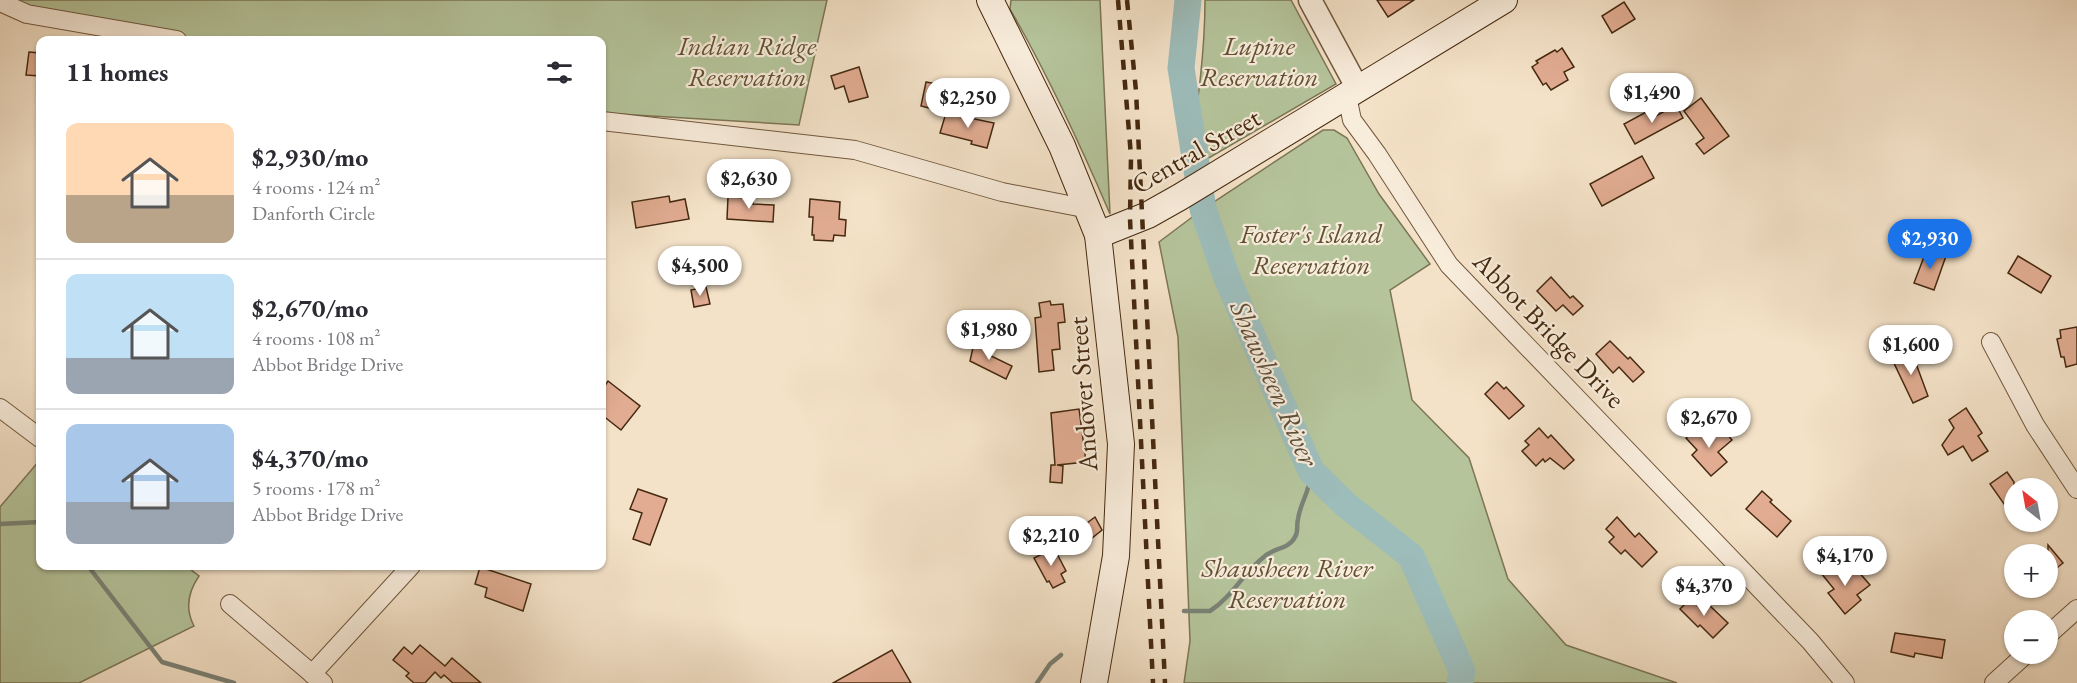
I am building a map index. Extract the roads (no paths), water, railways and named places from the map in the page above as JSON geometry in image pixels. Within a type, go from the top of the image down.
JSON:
[{"type":"main road","name":"Andover Street","points":[[990,0],[1062,146],[1098,235],[1121,444],[1116,556],[1094,683]]},
{"type":"main road","name":"Central Street","points":[[1098,235],[1148,215],[1211,179],[1504,0]]},
{"type":"street","points":[[1310,0],[1352,93]]},
{"type":"street","points":[[0,2],[27,14],[154,36]]},
{"type":"street","name":"Abbot Bridge Drive","points":[[1352,93],[1352,120],[1377,154],[1449,265],[1810,641],[1845,683]]},
{"type":"street","points":[[606,121],[855,150],[1002,192],[1089,209]]},
{"type":"street","points":[[1991,342],[2035,425],[2077,489]]},
{"type":"street","points":[[0,408],[36,435]]},
{"type":"street","points":[[230,604],[318,678],[408,570]]},
{"type":"street","points":[[2058,626],[2077,609]]},
{"type":"street","points":[[1994,683],[2015,664]]},
{"type":"waterway","name":"Shawsheen River","points":[[1188,0],[1181,68],[1203,209],[1227,278],[1311,471],[1346,505],[1411,556],[1462,671],[1460,683]]},
{"type":"waterway","points":[[1184,611],[1210,611],[1265,556],[1292,541],[1297,533],[1299,512],[1309,485],[1311,471]]},
{"type":"waterway","points":[[0,524],[36,522]]},
{"type":"waterway","points":[[91,570],[162,662],[234,683]]},
{"type":"waterway","points":[[1037,683],[1050,664],[1061,655]]},
{"type":"railway","points":[[1118,0],[1131,156],[1130,219],[1153,683]]},
{"type":"railway","points":[[1127,0],[1136,91],[1165,683]]},
{"type":"park label","name":"Indian Ridge Reservation","points":[[747,62]]},
{"type":"park label","name":"Lupine Reservation","points":[[1259,62]]},
{"type":"park label","name":"Foster's Island Reservation","points":[[1311,250]]},
{"type":"park label","name":"Shawsheen River Reservation","points":[[1287,584]]}]
